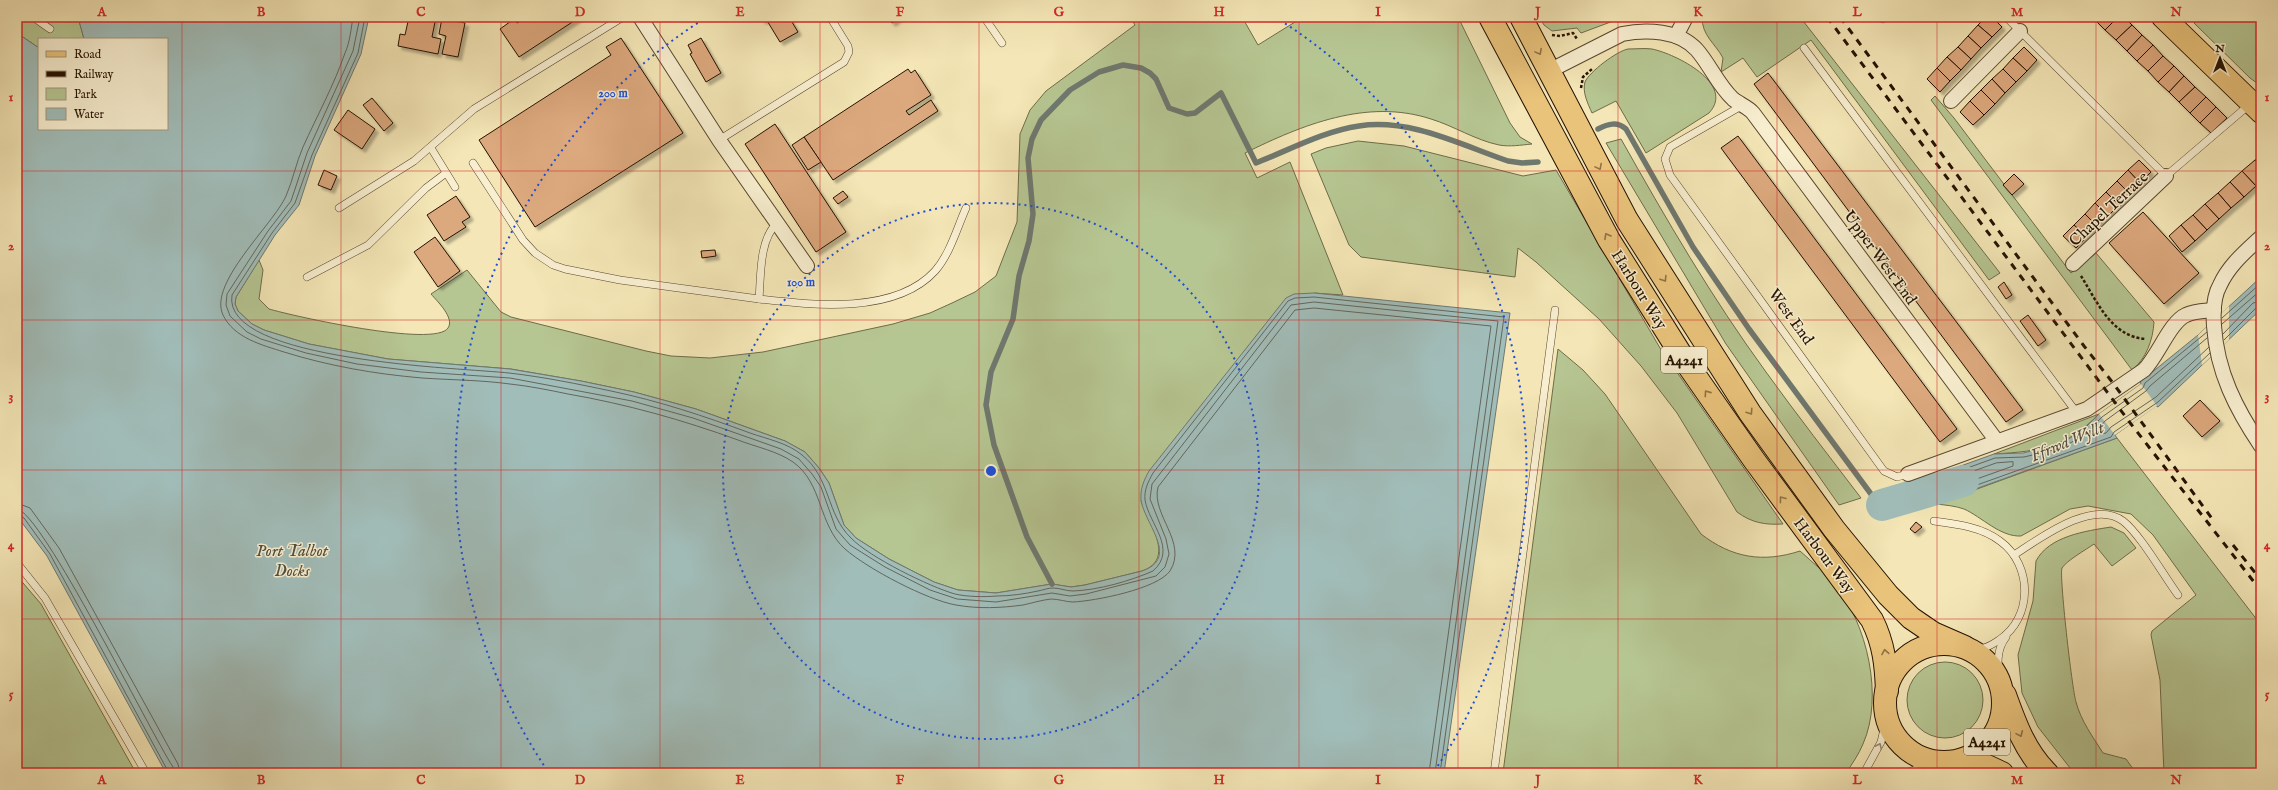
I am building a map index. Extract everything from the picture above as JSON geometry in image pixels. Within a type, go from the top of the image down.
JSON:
[{"type":"main road","name":"Harbour Way","points":[[1490,17],[1609,240],[1682,357],[1754,460],[1872,620],[1883,644],[1886,658],[1887,691]]},
{"type":"main road","name":"Harbour Way","points":[[1521,17],[1627,220],[1688,318],[1769,439],[1834,529],[1888,595],[1911,618],[1933,633],[1966,648]]},
{"type":"main road","points":[[2163,17],[2256,107]]},
{"type":"main road","name":"A4241","points":[[2002,773],[1980,764],[1929,759],[1911,751],[1895,734],[1887,716],[1887,691],[1892,676],[1898,667],[1914,652],[1932,645],[1948,644],[1966,648],[1988,663],[2000,684],[2022,738],[2030,753],[2047,773]]},
{"type":"main road","name":"A4241","points":[[1949,761],[1973,754],[1985,745],[1994,734],[2003,710],[2000,684]]},
{"type":"street","points":[[640,17],[719,140],[807,266]]},
{"type":"street","points":[[1549,71],[1622,34],[1634,32],[1659,32],[1676,36],[1686,17]]},
{"type":"street","points":[[1951,101],[2020,31]]},
{"type":"street","name":"Upper West End","points":[[1676,36],[1696,49],[1738,102],[1753,113],[1996,440]]},
{"type":"street","name":"Chapel Terrace","points":[[2073,264],[2166,176]]},
{"type":"street","points":[[2261,236],[2233,264],[2220,284],[2215,296],[2214,315],[2217,351],[2222,374],[2230,392],[2261,446]]},
{"type":"street","name":"West End","points":[[1908,474],[1996,440],[2077,413],[2093,405],[2140,374],[2152,362],[2178,320],[2186,315],[2214,315]]},
{"type":"lane","points":[[33,17],[50,28]]},
{"type":"lane","points":[[339,208],[398,171],[431,148],[474,110],[623,17]]},
{"type":"lane","points":[[719,140],[844,62],[848,57],[848,46],[830,17]]},
{"type":"lane","points":[[984,17],[1002,43]]},
{"type":"lane","points":[[2006,17],[2166,176],[2256,107]]},
{"type":"lane","points":[[1804,48],[2077,413]]},
{"type":"lane","name":"West End","points":[[1738,102],[1670,147],[1665,155],[1667,168],[1673,181],[1884,471],[1897,477],[1908,474]]},
{"type":"lane","points":[[431,148],[455,187]]},
{"type":"lane","points":[[473,163],[524,240],[535,253],[553,264],[565,269],[620,280],[759,299],[832,304],[865,302],[891,298],[912,290],[929,277],[943,260],[966,208]]},
{"type":"lane","points":[[307,277],[368,245],[426,188],[446,173]]},
{"type":"lane","points":[[759,299],[765,242],[770,229],[777,223]]},
{"type":"lane","points":[[1494,773],[1555,310]]},
{"type":"lane","points":[[2014,555],[2072,521],[2086,516],[2106,515],[2119,519],[2132,530],[2178,595]]},
{"type":"lane","points":[[1934,521],[1955,524],[1989,534],[2001,542],[2014,555],[2023,576],[2024,603],[2021,614],[1999,648],[1998,658],[2000,684]]},
{"type":"lane","points":[[17,563],[46,598],[146,773]]},
{"type":"lane","points":[[1966,648],[1981,649],[1994,644],[2009,633]]},
{"type":"lane","points":[[1864,773],[1881,742],[1887,716]]},
{"type":"lane","points":[[1906,773],[1930,764],[1949,761]]},
{"type":"path","points":[[1546,33],[1560,36],[1574,33],[1592,68],[1582,81],[1582,93]]},
{"type":"path","points":[[2073,264],[2111,322],[2120,331],[2139,339],[2165,341]]},
{"type":"green space","points":[[17,17],[78,17],[84,38],[38,38],[38,47],[17,33]]},
{"type":"green space","points":[[1130,17],[1242,17],[1258,45],[1303,17],[1458,17],[1510,123],[1520,137],[1532,144],[1511,146],[1499,145],[1481,140],[1431,119],[1407,113],[1383,112],[1359,113],[1312,124],[1245,153],[1257,178],[1290,162],[1343,295],[1314,293],[1141,501],[1154,530],[1159,550],[1157,558],[1152,565],[1142,571],[1071,587],[1052,584],[996,593],[958,590],[934,582],[889,559],[856,538],[844,525],[829,483],[819,468],[805,452],[785,441],[696,409],[634,392],[581,381],[511,369],[388,359],[309,344],[264,330],[252,324],[238,311],[235,304],[236,297],[259,260],[263,270],[259,299],[269,309],[305,318],[363,329],[392,333],[438,333],[448,328],[450,324],[449,319],[441,305],[431,294],[467,270],[501,312],[511,317],[646,351],[671,356],[710,358],[763,352],[893,324],[930,313],[975,292],[996,276],[1017,222],[1020,134],[1030,110],[1046,91],[1135,25]]},
{"type":"green space","points":[[1539,17],[1643,17],[1616,20],[1581,33],[1577,28],[1552,31],[1544,25]]},
{"type":"green space","points":[[1702,17],[1800,17],[2000,273],[1989,280],[1811,40],[1757,77],[1743,58],[1721,72],[1723,58],[1704,29]]},
{"type":"green space","points":[[2199,17],[2261,17],[2261,86],[2250,78],[2194,23]]},
{"type":"green space","points":[[1628,49],[1652,49],[1675,57],[1700,72],[1709,81],[1715,91],[1715,102],[1709,113],[1646,153],[1616,101],[1592,113],[1585,94],[1585,82],[1592,73],[1617,54]]},
{"type":"green space","points":[[1935,96],[1954,118],[2071,273],[2096,253],[2154,322],[2148,349],[2137,366],[2132,370],[1931,100]]},
{"type":"green space","points":[[1621,139],[1672,228],[1727,316],[1778,388],[1861,498],[1839,505],[1726,344],[1606,143]]},
{"type":"green space","points":[[1358,141],[1404,146],[1523,176],[1556,170],[1660,348],[1783,524],[1770,524],[1753,521],[1737,512],[1677,413],[1641,366],[1599,319],[1536,262],[1518,248],[1515,277],[1361,257],[1349,245],[1311,154],[1326,148]]},
{"type":"green space","points":[[1558,349],[1583,370],[1605,394],[1701,534],[1724,548],[1748,556],[1773,557],[1800,551],[1827,576],[1846,601],[1856,619],[1869,661],[1872,683],[1872,705],[1869,725],[1863,744],[1846,773],[1503,773]]},
{"type":"green space","points":[[2099,414],[2075,434],[2052,446],[2026,451],[1994,454]]},
{"type":"green space","points":[[2117,438],[2261,625],[2261,773],[2164,773],[2160,680],[2151,635],[2152,631],[2196,595],[2153,535],[2131,514],[2088,506],[2070,509],[2021,536],[1998,530],[1964,509],[1936,504]]},
{"type":"green space","points":[[2111,527],[2124,533],[2136,548],[2112,566],[2094,544],[2064,565],[2062,568],[2062,575],[2064,610],[2074,693],[2081,716],[2103,753],[2126,759],[2136,773],[2074,773],[2038,727],[2022,693],[2018,655],[2033,601],[2036,561],[2042,553],[2059,540],[2091,530]]},
{"type":"green space","points":[[17,576],[41,604],[136,773],[17,773]]},
{"type":"green space","points":[[1937,662],[1953,662],[1966,668],[1977,679],[1983,692],[1981,715],[1966,732],[1953,738],[1937,738],[1924,732],[1909,715],[1907,708],[1907,692],[1913,679],[1930,664]]},
{"type":"water","name":"Port Talbot Docks","points":[[78,17],[369,17],[361,54],[315,156],[299,205],[275,235],[236,297],[235,304],[238,311],[252,324],[264,330],[309,344],[388,359],[510,369],[581,381],[634,392],[696,409],[785,441],[805,452],[819,468],[829,483],[844,525],[856,538],[889,559],[934,582],[958,590],[996,593],[1052,584],[1071,587],[1142,571],[1153,565],[1158,558],[1159,549],[1157,540],[1141,500],[1142,488],[1147,474],[1286,298],[1294,294],[1314,293],[1510,313],[1444,773],[166,773],[47,556],[17,516],[17,33],[38,47],[38,130],[168,130],[168,38],[84,38]]},
{"type":"water","points":[[2261,277],[2261,309],[2158,407],[2156,406],[2115,435],[2117,438],[1925,507],[1916,482],[1994,454],[2023,453],[2060,444],[2082,431],[2099,414],[2141,384],[2140,382],[2198,335]]},
{"type":"pier","points":[[2229,306],[2229,340],[2202,365],[2198,335]]},
{"type":"pier","points":[[2141,384],[2157,406],[2115,435],[2099,414]]},
{"type":"building","points":[[409,17],[436,17],[432,37],[441,39],[438,54],[398,46],[400,34],[405,35]]},
{"type":"building","points":[[527,17],[580,17],[519,57],[500,29],[514,19],[517,23]]},
{"type":"building","points":[[760,17],[789,17],[798,32],[780,42],[766,19],[763,21]]},
{"type":"building","points":[[888,17],[900,17],[892,23]]},
{"type":"building","points":[[1986,17],[1992,17],[2002,27],[1992,37],[1978,25]]},
{"type":"building","points":[[2098,17],[2118,17],[2105,30],[2095,20]]},
{"type":"building","points":[[2118,17],[2124,17],[2132,25],[2116,40],[2105,30]]},
{"type":"building","points":[[442,18],[465,23],[458,57],[442,54],[446,36],[439,34]]},
{"type":"building","points":[[1978,25],[1992,37],[1981,48],[1968,36]]},
{"type":"building","points":[[2132,25],[2142,35],[2127,51],[2116,40]]},
{"type":"building","points":[[2142,35],[2153,45],[2137,61],[2127,51]]},
{"type":"building","points":[[1968,36],[1981,48],[1971,59],[1958,47]]},
{"type":"building","points":[[621,38],[683,133],[535,227],[479,140],[611,55],[606,47]]},
{"type":"building","points":[[701,38],[721,73],[706,82],[690,54],[692,53],[688,45]]},
{"type":"building","points":[[2153,45],[2163,56],[2148,71],[2137,61]]},
{"type":"building","points":[[1958,47],[1971,59],[1961,70],[1947,57]]},
{"type":"building","points":[[2024,47],[2037,60],[2027,71],[2013,58]]},
{"type":"building","points":[[2163,56],[2174,66],[2158,82],[2148,71]]},
{"type":"building","points":[[1947,57],[1961,70],[1950,81],[1937,68]]},
{"type":"building","points":[[2013,58],[2027,71],[2016,82],[2003,69]]},
{"type":"building","points":[[2174,66],[2184,76],[2169,92],[2158,82]]},
{"type":"building","points":[[1937,68],[1950,81],[1940,92],[1927,79]]},
{"type":"building","points":[[908,69],[911,73],[915,70],[931,95],[906,111],[909,115],[931,100],[938,111],[833,180],[804,137]]},
{"type":"building","points":[[2003,69],[2016,82],[2005,93],[1992,79]]},
{"type":"building","points":[[1768,73],[2023,410],[2006,422],[1754,84]]},
{"type":"building","points":[[2184,76],[2195,87],[2179,102],[2169,92]]},
{"type":"building","points":[[1992,79],[2005,93],[1995,104],[1981,90]]},
{"type":"building","points":[[2195,87],[2206,97],[2190,113],[2179,102]]},
{"type":"building","points":[[1981,90],[1995,104],[1984,115],[1970,101]]},
{"type":"building","points":[[2206,97],[2216,107],[2200,123],[2190,113]]},
{"type":"building","points":[[372,98],[393,123],[384,131],[363,105]]},
{"type":"building","points":[[1970,101],[1984,115],[1973,125],[1960,112]]},
{"type":"building","points":[[2216,107],[2227,118],[2211,133],[2200,123]]},
{"type":"building","points":[[348,110],[375,129],[362,149],[334,130]]},
{"type":"building","points":[[775,124],[846,232],[816,252],[745,144]]},
{"type":"building","points":[[1738,136],[1957,429],[1940,442],[1721,148]]},
{"type":"building","points":[[804,137],[821,162],[808,170],[792,145]]},
{"type":"building","points":[[2261,154],[2261,167],[2255,160]]},
{"type":"building","points":[[2139,160],[2151,172],[2140,183],[2128,170]]},
{"type":"building","points":[[2255,160],[2261,167],[2261,182],[2256,186],[2242,171]]},
{"type":"building","points":[[324,170],[337,176],[331,190],[318,185]]},
{"type":"building","points":[[2128,170],[2140,183],[2130,194],[2117,181]]},
{"type":"building","points":[[2242,171],[2256,186],[2244,197],[2230,182]]},
{"type":"building","points":[[2014,174],[2024,184],[2012,195],[2003,185]]},
{"type":"building","points":[[2117,181],[2130,194],[2119,205],[2106,192]]},
{"type":"building","points":[[2230,182],[2244,197],[2231,208],[2218,193]]},
{"type":"building","points":[[843,191],[848,197],[838,204],[833,198]]},
{"type":"building","points":[[2106,192],[2119,205],[2108,216],[2095,203]]},
{"type":"building","points":[[2218,193],[2231,208],[2219,219],[2205,204]]},
{"type":"building","points":[[456,196],[470,217],[462,222],[466,227],[444,241],[427,215]]},
{"type":"building","points":[[2095,203],[2108,216],[2097,226],[2085,214]]},
{"type":"building","points":[[2205,204],[2219,219],[2207,230],[2193,215]]},
{"type":"building","points":[[2143,212],[2199,273],[2164,304],[2109,243]]},
{"type":"building","points":[[2085,214],[2097,226],[2087,237],[2074,225]]},
{"type":"building","points":[[2193,215],[2207,230],[2195,241],[2181,225]]},
{"type":"building","points":[[2074,225],[2087,237],[2076,248],[2063,236]]},
{"type":"building","points":[[2181,225],[2195,241],[2182,252],[2169,236]]},
{"type":"building","points":[[435,237],[460,271],[438,287],[414,252]]},
{"type":"building","points":[[715,250],[716,256],[702,258],[701,251]]},
{"type":"building","points":[[2004,282],[2012,295],[2006,299],[1998,287]]},
{"type":"building","points":[[2028,315],[2046,340],[2038,346],[2020,321]]},
{"type":"building","points":[[2200,400],[2220,421],[2202,437],[2183,416]]},
{"type":"building","points":[[1916,522],[1922,527],[1915,533],[1910,529]]},
{"type":"waterway","points":[[1052,584],[1027,537],[994,445],[986,405],[991,372],[1013,319],[1019,276],[1029,241],[1033,214],[1028,158],[1032,139],[1041,120],[1070,90],[1099,72],[1123,65],[1141,68],[1150,73],[1156,79],[1169,108],[1187,114],[1195,113],[1221,93],[1256,163],[1333,132],[1346,128],[1378,125],[1397,126],[1435,134],[1508,161],[1522,163],[1538,162]]},
{"type":"waterway","points":[[1598,129],[1612,124],[1623,126],[1626,129],[1693,247],[1749,329],[1871,494],[1882,505]]},
{"type":"waterway","name":"Ffrwd Wyllt","points":[[1882,505],[1963,481]]},
{"type":"railway","points":[[1827,17],[2131,424],[2261,591]]},
{"type":"railway","points":[[1840,17],[2113,383],[2213,520]]},
{"type":"railway","points":[[2233,545],[2261,580]]}]
